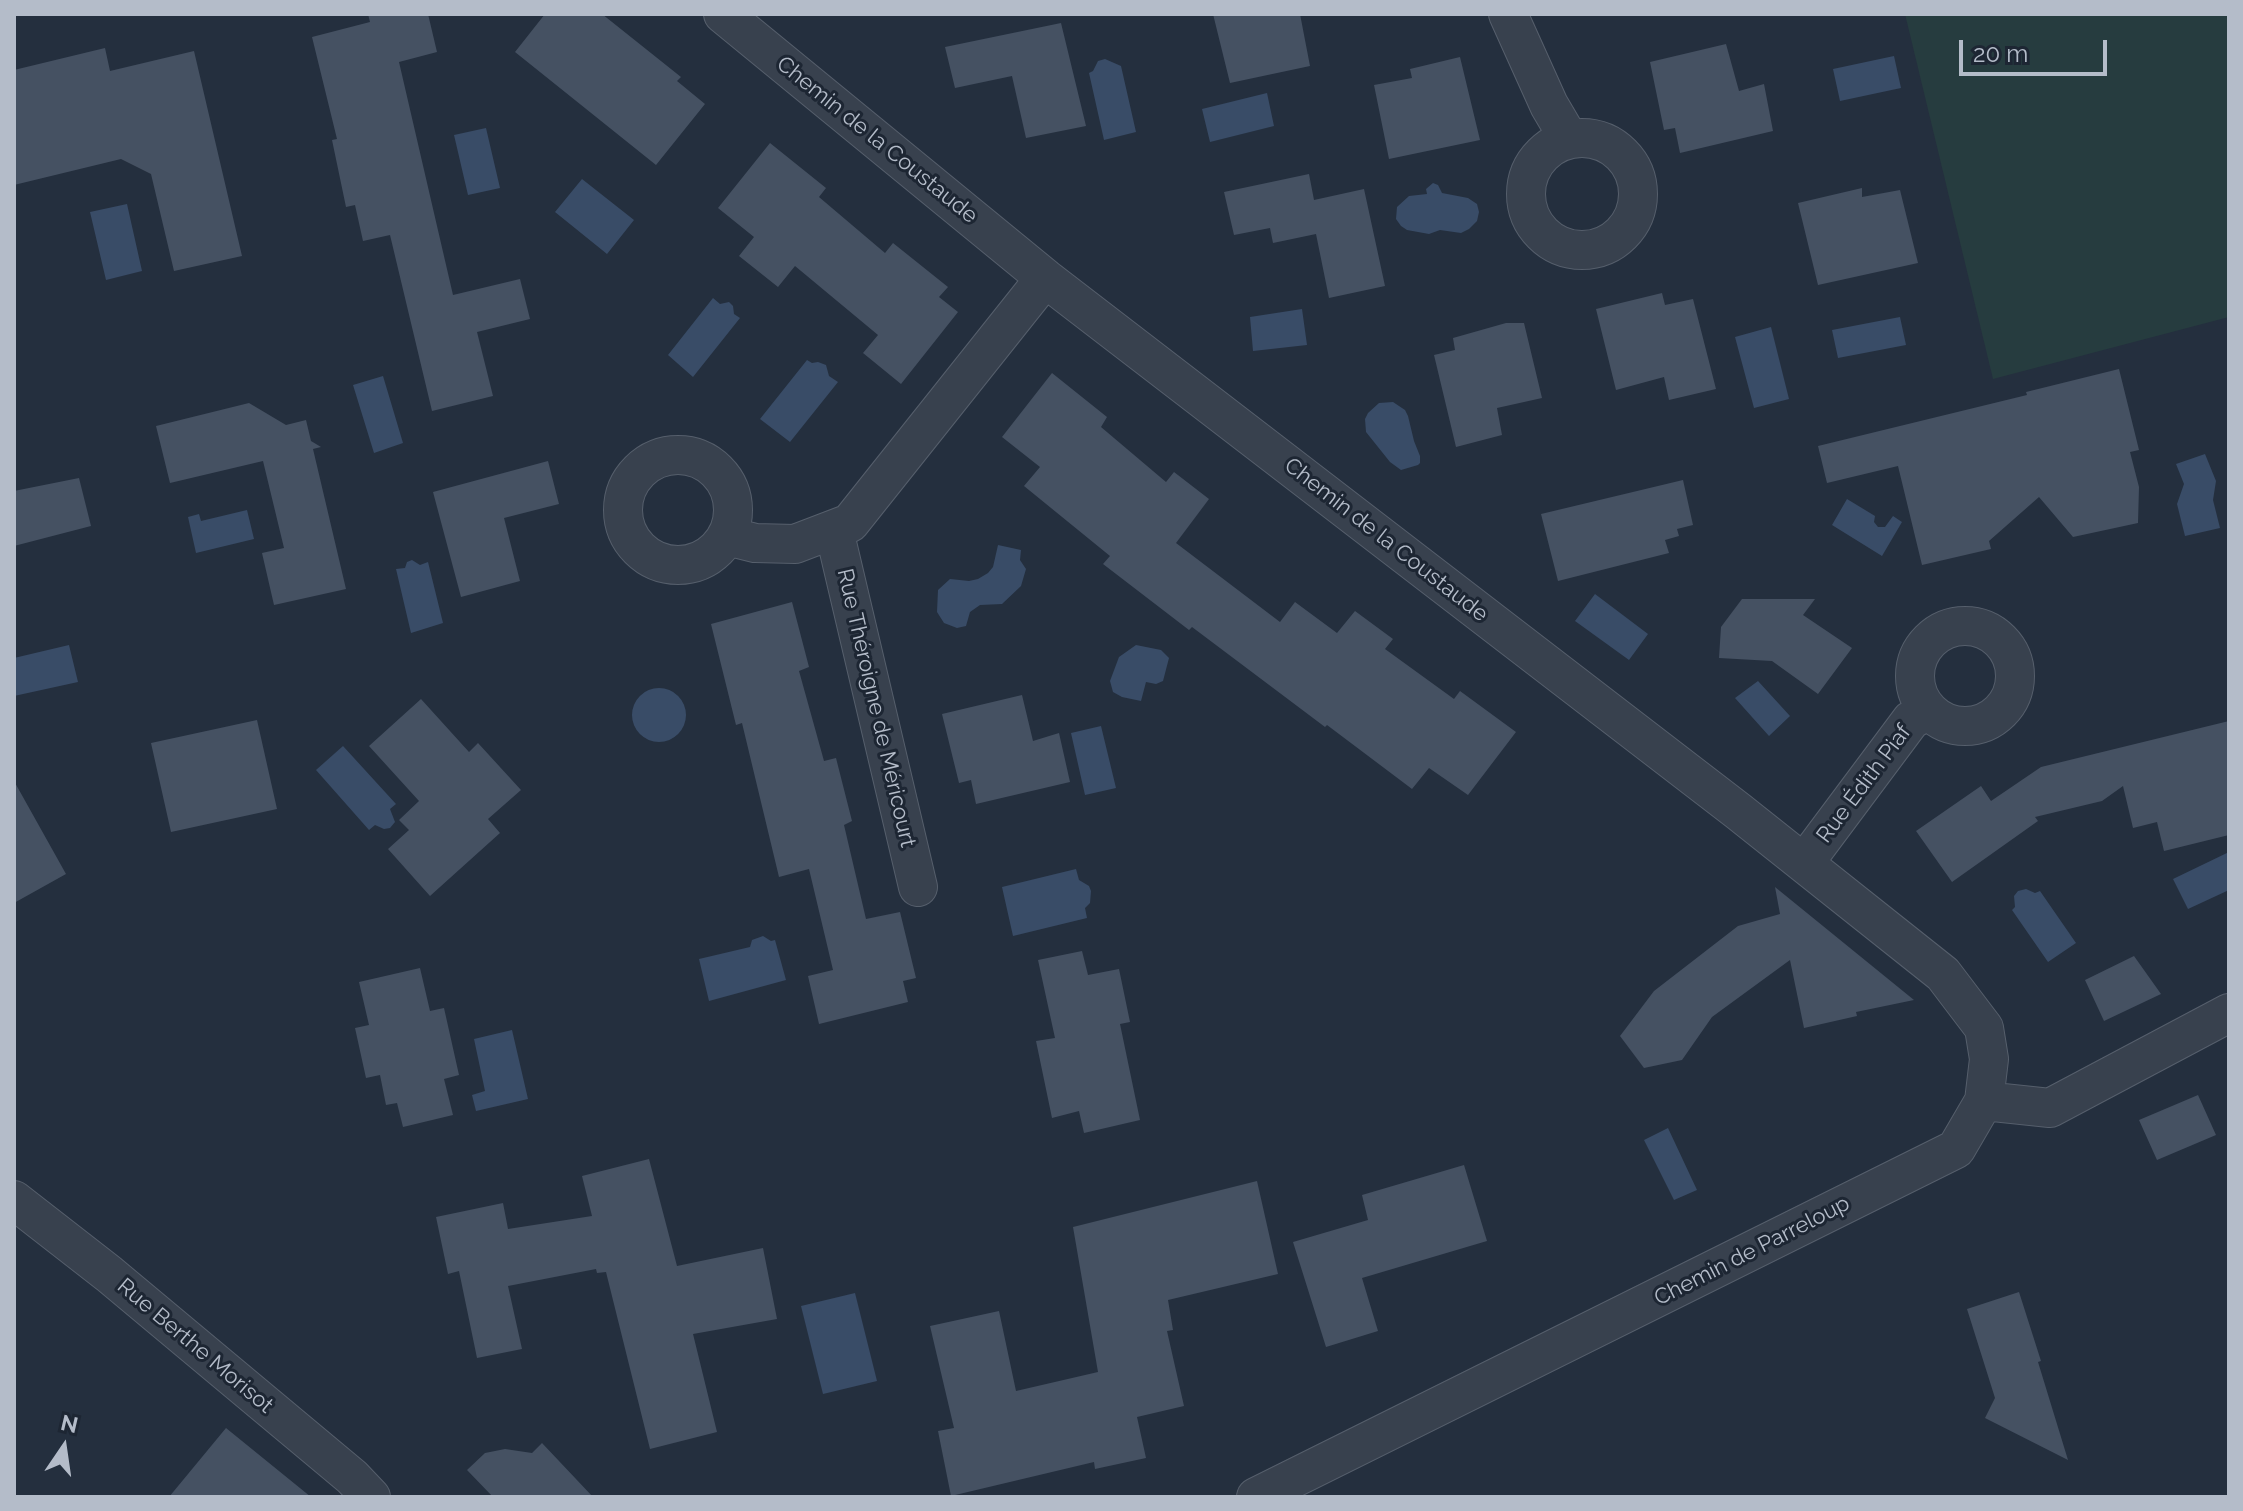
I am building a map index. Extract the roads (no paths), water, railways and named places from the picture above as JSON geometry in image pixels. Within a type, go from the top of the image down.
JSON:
[{"type":"street","name":"Chemin de la Coustaude","points":[[723,14],[1045,278],[1805,862],[1943,974],[1984,1028],[1989,1059],[1984,1101]]},
{"type":"street","points":[[1508,14],[1549,105],[1569,139]]},
{"type":"street","points":[[727,536],[755,543],[795,544],[850,523],[1045,278]]},
{"type":"street","name":"Rue Théroigne de Méricourt","points":[[834,530],[918,887]]},
{"type":"street","name":"Rue Édith Piaf","points":[[1805,862],[1911,720],[1927,711]]},
{"type":"street","points":[[1984,1101],[2050,1108],[2229,1013]]},
{"type":"street","name":"Chemin de Parreloup","points":[[1263,1495],[1956,1149],[1984,1101]]},
{"type":"street","name":"Rue Berthe Morisot","points":[[14,1200],[352,1477],[371,1497]]},
{"type":"water","points":[[1894,56],[1901,88],[1840,101],[1833,69]]},
{"type":"water","points":[[1105,59],[1121,66],[1136,132],[1104,140],[1089,73],[1098,61]]},
{"type":"water","points":[[1267,93],[1274,126],[1210,142],[1202,109]]},
{"type":"water","points":[[486,128],[500,188],[468,195],[454,135]]},
{"type":"water","points":[[582,179],[634,220],[607,254],[555,212]]},
{"type":"water","points":[[1433,183],[1442,193],[1468,198],[1477,204],[1477,221],[1469,229],[1461,233],[1440,230],[1429,234],[1401,226],[1396,219],[1397,207],[1409,196],[1427,194],[1426,189]]},
{"type":"water","points":[[127,204],[142,271],[106,280],[90,212]]},
{"type":"water","points":[[713,298],[720,304],[729,302],[734,314],[740,318],[693,377],[668,355]]},
{"type":"water","points":[[1302,309],[1307,345],[1253,351],[1250,317]]},
{"type":"water","points":[[1900,317],[1906,345],[1838,358],[1832,330]]},
{"type":"water","points":[[1771,327],[1789,399],[1754,408],[1735,337]]},
{"type":"water","points":[[807,360],[826,365],[829,376],[838,382],[790,442],[760,419]]},
{"type":"water","points":[[383,376],[403,443],[374,453],[353,385]]},
{"type":"water","points":[[1393,402],[1408,416],[1420,456],[1418,465],[1401,470],[1390,462],[1366,432],[1368,413],[1379,403]]},
{"type":"water","points":[[2205,454],[2216,481],[2213,500],[2220,528],[2185,536],[2177,504],[2184,484],[2176,464]]},
{"type":"water","points":[[1847,499],[1875,516],[1874,522],[1878,527],[1885,527],[1893,516],[1902,522],[1882,556],[1832,525]]},
{"type":"water","points":[[247,510],[254,539],[196,553],[188,517],[199,514],[201,521]]},
{"type":"water","points":[[998,545],[1021,550],[1020,560],[1026,569],[1021,586],[1002,604],[980,605],[970,612],[966,626],[957,628],[944,623],[937,612],[938,590],[950,579],[969,581],[988,573],[993,567]]},
{"type":"water","points":[[412,560],[420,565],[428,562],[443,623],[411,633],[396,569],[405,568],[407,562]]},
{"type":"water","points":[[1595,594],[1648,634],[1629,660],[1575,621]]},
{"type":"water","points":[[69,645],[78,682],[14,696],[14,658]]},
{"type":"water","points":[[1136,645],[1161,650],[1169,658],[1163,681],[1156,684],[1146,682],[1141,701],[1113,692],[1110,681],[1119,657]]},
{"type":"water","points":[[1758,681],[1790,716],[1769,736],[1735,698]]},
{"type":"water","points":[[659,688],[678,696],[686,715],[678,734],[659,742],[640,734],[632,715],[640,696]]},
{"type":"water","points":[[1101,726],[1116,788],[1085,795],[1071,733]]},
{"type":"water","points":[[343,746],[396,804],[390,809],[395,822],[390,828],[375,825],[369,830],[316,770]]},
{"type":"water","points":[[2229,852],[2229,890],[2188,909],[2173,879]]},
{"type":"water","points":[[1076,869],[1079,880],[1091,891],[1090,903],[1085,908],[1087,918],[1013,936],[1002,887]]},
{"type":"water","points":[[2026,889],[2035,893],[2040,891],[2076,943],[2048,962],[2012,910],[2015,907],[2014,896]]},
{"type":"water","points":[[763,936],[775,940],[786,980],[709,1001],[699,959],[750,947],[752,940]]},
{"type":"water","points":[[512,1030],[528,1099],[476,1111],[472,1095],[485,1091],[474,1039]]},
{"type":"water","points":[[1668,1128],[1697,1190],[1674,1200],[1644,1140]]},
{"type":"water","points":[[855,1293],[877,1381],[823,1394],[801,1306]]}]
